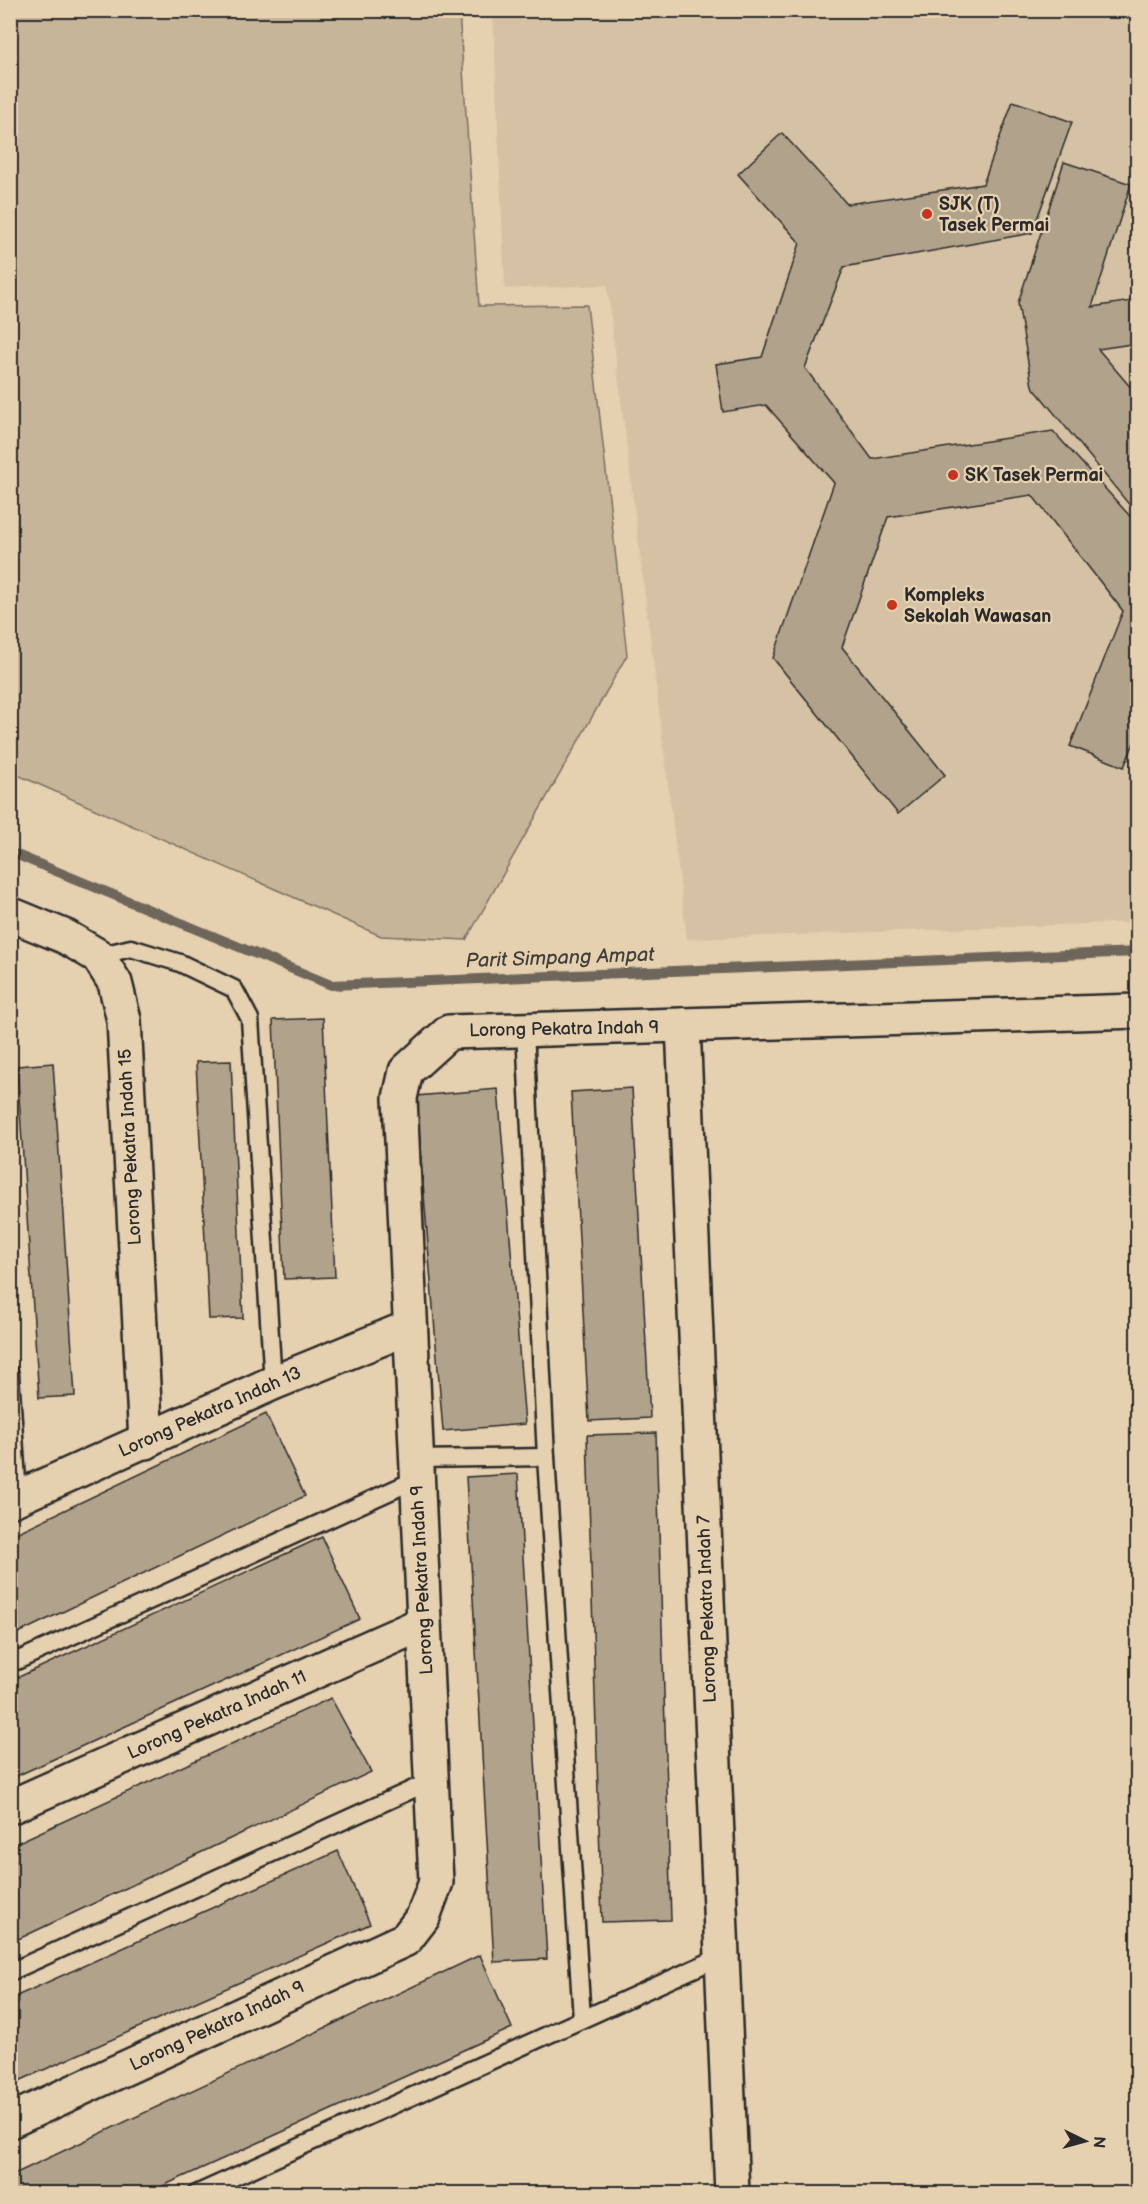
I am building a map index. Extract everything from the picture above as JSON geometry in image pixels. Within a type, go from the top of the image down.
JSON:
[{"type":"street","name":"Lorong Pekatra Indah 15","points":[[10,914],[66,937],[98,956],[115,983],[124,1020],[146,1442]]},
{"type":"street","name":"Lorong Pekatra Indah 9","points":[[10,2121],[406,1939],[423,1917],[436,1882],[400,1098],[406,1071],[449,1032],[1137,1011]]},
{"type":"street","name":"Lorong Pekatra Indah 7","points":[[683,1026],[732,2193]]},
{"type":"street","name":"Lorong Pekatra Indah 13","points":[[14,1499],[146,1442],[273,1383],[410,1327]]},
{"type":"street","name":"Lorong Pekatra Indah 11","points":[[10,1807],[424,1623]]},
{"type":"lane","points":[[98,956],[131,948],[180,963],[234,989],[250,1019],[273,1383]]},
{"type":"lane","points":[[525,1030],[546,1457],[582,2019]]},
{"type":"lane","points":[[10,1374],[14,1499]]},
{"type":"lane","points":[[10,1664],[417,1469],[546,1457]]},
{"type":"lane","points":[[10,1972],[431,1781]]},
{"type":"lane","points":[[196,2193],[722,1956]]},
{"type":"shaded area","points":[[11,10],[459,11],[479,306],[587,305],[627,655],[466,940],[381,936],[11,772]]},
{"type":"shaded area","name":"Kompleks Sekolah Wawasan","points":[[493,11],[1137,11],[1137,922],[687,939],[607,285],[505,289]]},
{"type":"building","points":[[1013,101],[1072,122],[1032,233],[844,267],[805,368],[872,459],[1053,431],[1138,525],[1138,733],[1124,767],[1070,746],[1123,611],[1032,495],[888,517],[842,647],[945,775],[898,814],[773,658],[834,483],[766,405],[723,412],[716,364],[762,357],[800,243],[738,174],[782,133],[847,204],[983,184]]},
{"type":"building","points":[[1064,162],[1131,184],[1092,307],[1138,300],[1138,343],[1098,349],[1138,396],[1138,511],[1136,513],[1032,386],[1018,303]]},
{"type":"building","points":[[323,1018],[335,1277],[284,1279],[273,1020]]},
{"type":"building","points":[[231,1061],[243,1318],[209,1319],[196,1062]]},
{"type":"building","points":[[53,1063],[75,1396],[39,1398],[17,1066]]},
{"type":"building","points":[[632,1088],[650,1418],[589,1421],[571,1092]]},
{"type":"building","points":[[498,1089],[525,1424],[443,1431],[416,1096]]},
{"type":"building","points":[[266,1414],[305,1496],[10,1637],[10,1536]]},
{"type":"building","points":[[656,1433],[671,1920],[602,1922],[587,1435]]},
{"type":"building","points":[[518,1474],[547,1959],[494,1962],[466,1477]]},
{"type":"building","points":[[322,1537],[360,1619],[10,1779],[10,1681]]},
{"type":"building","points":[[331,1698],[371,1772],[10,1943],[10,1846]]},
{"type":"building","points":[[338,1851],[370,1924],[10,2085],[10,1999]]},
{"type":"building","points":[[480,1955],[512,2028],[145,2194],[10,2194],[10,2176]]},
{"type":"waterway","name":"Parit Simpang Ampat","points":[[10,852],[331,985],[1138,952]]},
{"type":"place","name":"SJK (T) Tasek Permai","points":[[927,214]]},
{"type":"place","name":"SK Tasek Permai","points":[[953,475]]},
{"type":"place","name":"Kompleks Sekolah Wawasan","points":[[892,605]]}]
